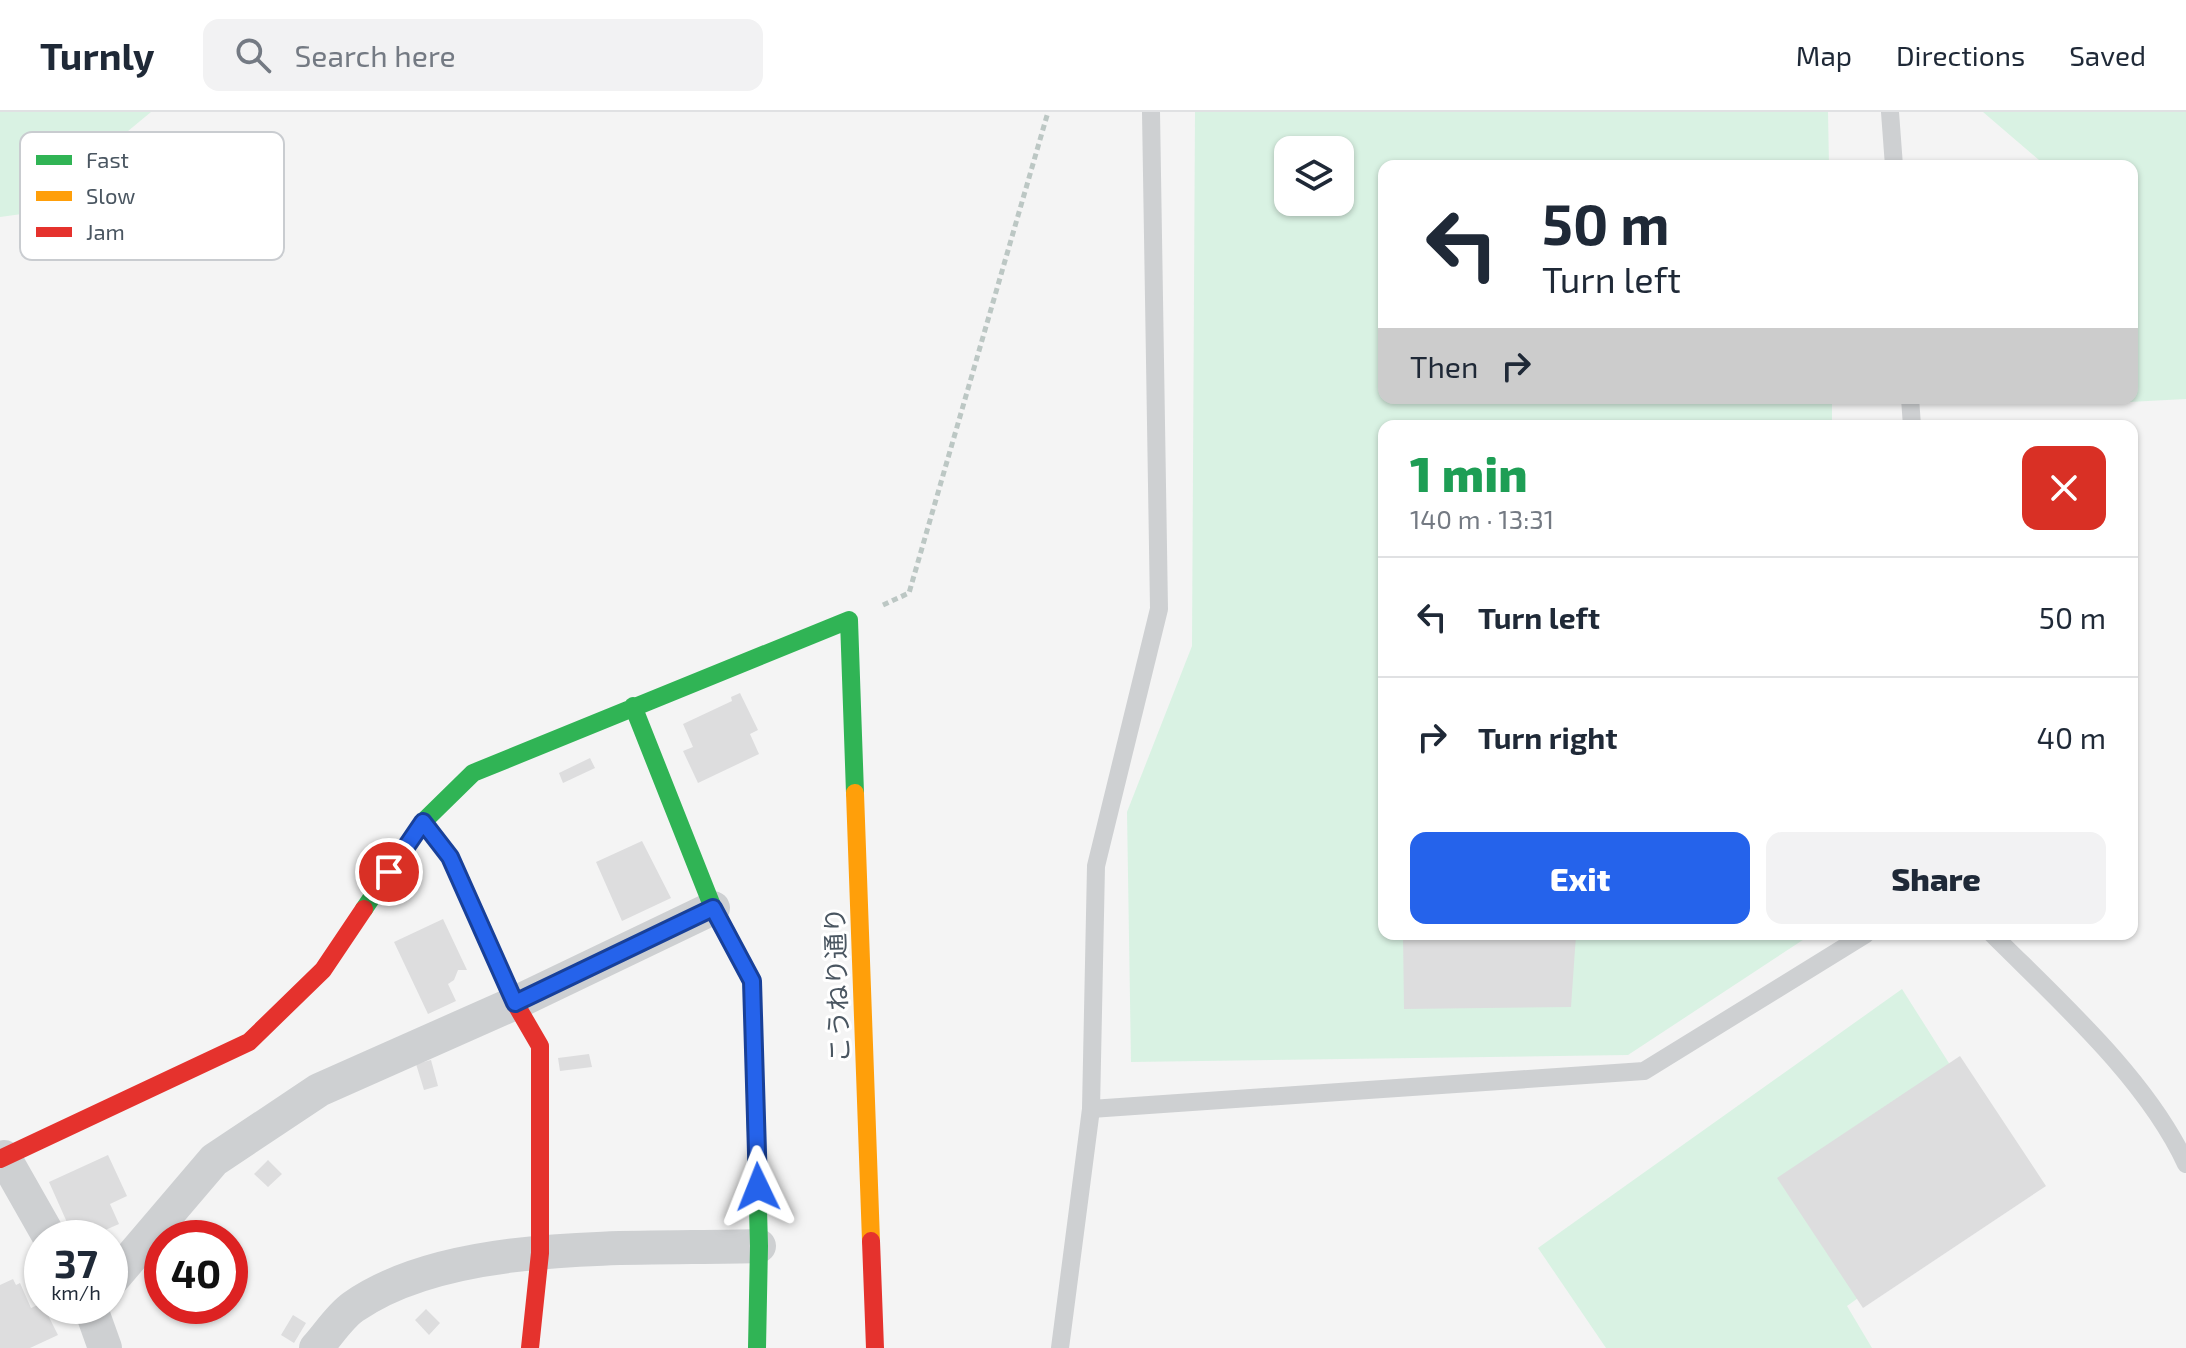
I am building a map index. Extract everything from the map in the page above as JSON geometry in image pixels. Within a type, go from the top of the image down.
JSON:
[{"type":"street","points":[[39,1220],[2,1158],[249,1042],[323,970],[423,822],[473,773],[849,620]]},
{"type":"street","name":"こうねり通り","points":[[849,620],[875,1348]]},
{"type":"street","points":[[633,706],[713,908],[752,981],[759,1246],[757,1348]]},
{"type":"street","points":[[423,822],[450,857],[515,1003],[540,1046],[540,1253],[530,1348]]},
{"type":"street","points":[[128,1261],[214,1160],[319,1090],[515,1003],[713,908]]},
{"type":"street","points":[[316,1348],[352,1308],[423,1273],[492,1257],[759,1246]]},
{"type":"street","points":[[96,1324],[105,1348]]},
{"type":"lane","points":[[1060,1348],[1091,1109],[1096,866],[1159,609],[1151,112]]},
{"type":"lane","points":[[1890,112],[1894,160]]},
{"type":"lane","points":[[1091,1109],[1644,1071],[1856,940]]},
{"type":"lane","points":[[1998,940],[2102,1045],[2175,1141],[2186,1164]]},
{"type":"path","points":[[849,620],[909,593],[1048,112]]},
{"type":"green space","points":[[0,112],[151,112],[127,132],[20,132],[20,214],[0,217]]},
{"type":"green space","points":[[1195,112],[1828,112],[1829,160],[1378,160],[1378,404],[1832,404],[1832,420],[1378,420],[1378,940],[1803,940],[1628,1055],[1131,1062],[1127,812],[1192,646]]},
{"type":"green space","points":[[1983,112],[2186,112],[2186,399],[2138,402],[2138,160],[2039,160]]},
{"type":"green space","points":[[1902,989],[2023,1180],[1847,1306],[1872,1348],[1606,1348],[1538,1248]]},
{"type":"building","points":[[740,693],[758,730],[750,734],[759,754],[698,783],[683,751],[693,747],[683,724],[732,701],[731,697]]},
{"type":"building","points":[[590,758],[595,768],[563,783],[559,773]]},
{"type":"building","points":[[642,841],[671,898],[622,921],[596,862]]},
{"type":"building","points":[[443,919],[467,970],[458,970],[454,980],[448,984],[456,1001],[428,1014],[394,942]]},
{"type":"building","points":[[1403,940],[1576,940],[1571,1007],[1404,1009]]},
{"type":"building","points":[[589,1054],[592,1067],[560,1071],[558,1058]]},
{"type":"building","points":[[1960,1056],[2046,1186],[1863,1308],[1777,1178]]},
{"type":"building","points":[[431,1060],[438,1086],[424,1090],[416,1064]]},
{"type":"building","points":[[108,1155],[127,1196],[110,1204],[117,1220],[66,1220],[49,1182]]},
{"type":"building","points":[[268,1160],[282,1174],[268,1187],[254,1174]]},
{"type":"building","points":[[13,1279],[16,1285],[20,1283],[24,1292],[24,1324],[52,1324],[58,1335],[30,1348],[0,1348],[0,1285]]},
{"type":"building","points":[[426,1309],[440,1323],[429,1335],[415,1320]]},
{"type":"building","points":[[293,1315],[306,1323],[294,1343],[281,1335]]},
{"type":"traffic: fast","points":[[364,909],[423,822],[473,773],[849,620],[855,793]]},
{"type":"traffic: fast","points":[[633,706],[713,908],[752,981],[759,1246],[757,1348]]},
{"type":"traffic: slow","points":[[855,793],[871,1241]]},
{"type":"traffic: jam","points":[[423,822],[450,857],[515,1003],[540,1046],[540,1253],[530,1348]]},
{"type":"traffic: jam","points":[[0,1159],[249,1042],[323,970],[364,909]]},
{"type":"traffic: jam","points":[[871,1241],[875,1348]]},
{"type":"route","points":[[389,872],[423,822],[450,857],[515,1003],[713,908],[752,981],[758,1187]]}]
